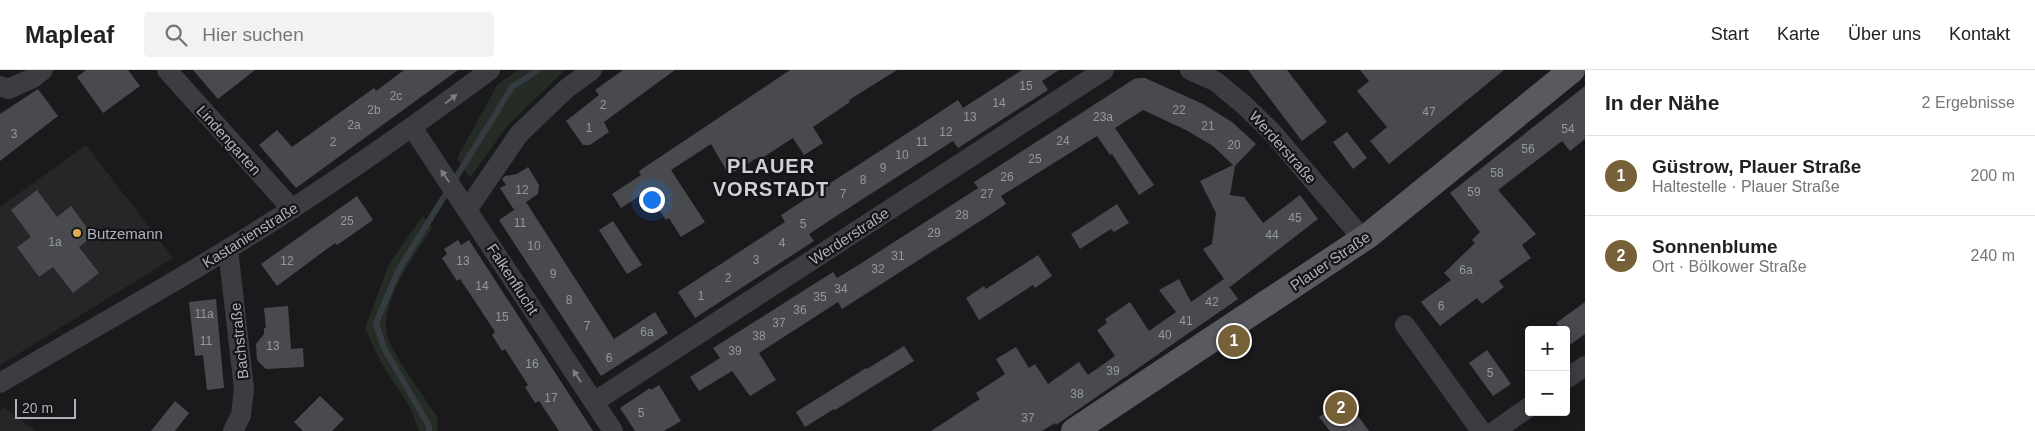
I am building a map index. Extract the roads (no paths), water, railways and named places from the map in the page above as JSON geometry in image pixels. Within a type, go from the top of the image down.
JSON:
[{"type":"main road","name":"Plauer Straße","points":[[1074,431],[1362,239],[1535,102],[1572,70]]},
{"type":"street","points":[[0,86],[8,89],[32,78],[43,70]]},
{"type":"street","name":"Lindengarten","points":[[167,70],[292,209]]},
{"type":"street","name":"Kastanienstraße","points":[[0,383],[228,249],[292,209],[412,128],[490,70]]},
{"type":"street","points":[[463,204],[519,134],[566,89],[592,70]]},
{"type":"street","name":"Werderstraße","points":[[594,402],[1104,70]]},
{"type":"street","name":"Werderstraße","points":[[1190,70],[1215,81],[1271,131],[1362,239]]},
{"type":"street","name":"Falkenflucht","points":[[412,128],[614,431]]},
{"type":"street","name":"Bachstraße","points":[[228,249],[244,389],[241,415],[233,431]]},
{"type":"street","points":[[1405,325],[1481,431]]},
{"type":"street","points":[[1570,377],[1585,366]]},
{"type":"street","points":[[1495,431],[1525,410]]},
{"type":"waterway","points":[[429,431],[429,426],[384,348],[376,323],[398,271],[512,87],[538,70]]},
{"type":"place","name":"Butzemann","points":[[77,233]]},
{"type":"place","name":"Güstrow, Plauer Straße","points":[[1234,341]]},
{"type":"place","name":"Sonnenblume","points":[[1341,408]]},
{"type":"district","name":"PLAUER VORSTADT","points":[[771,178]]}]
